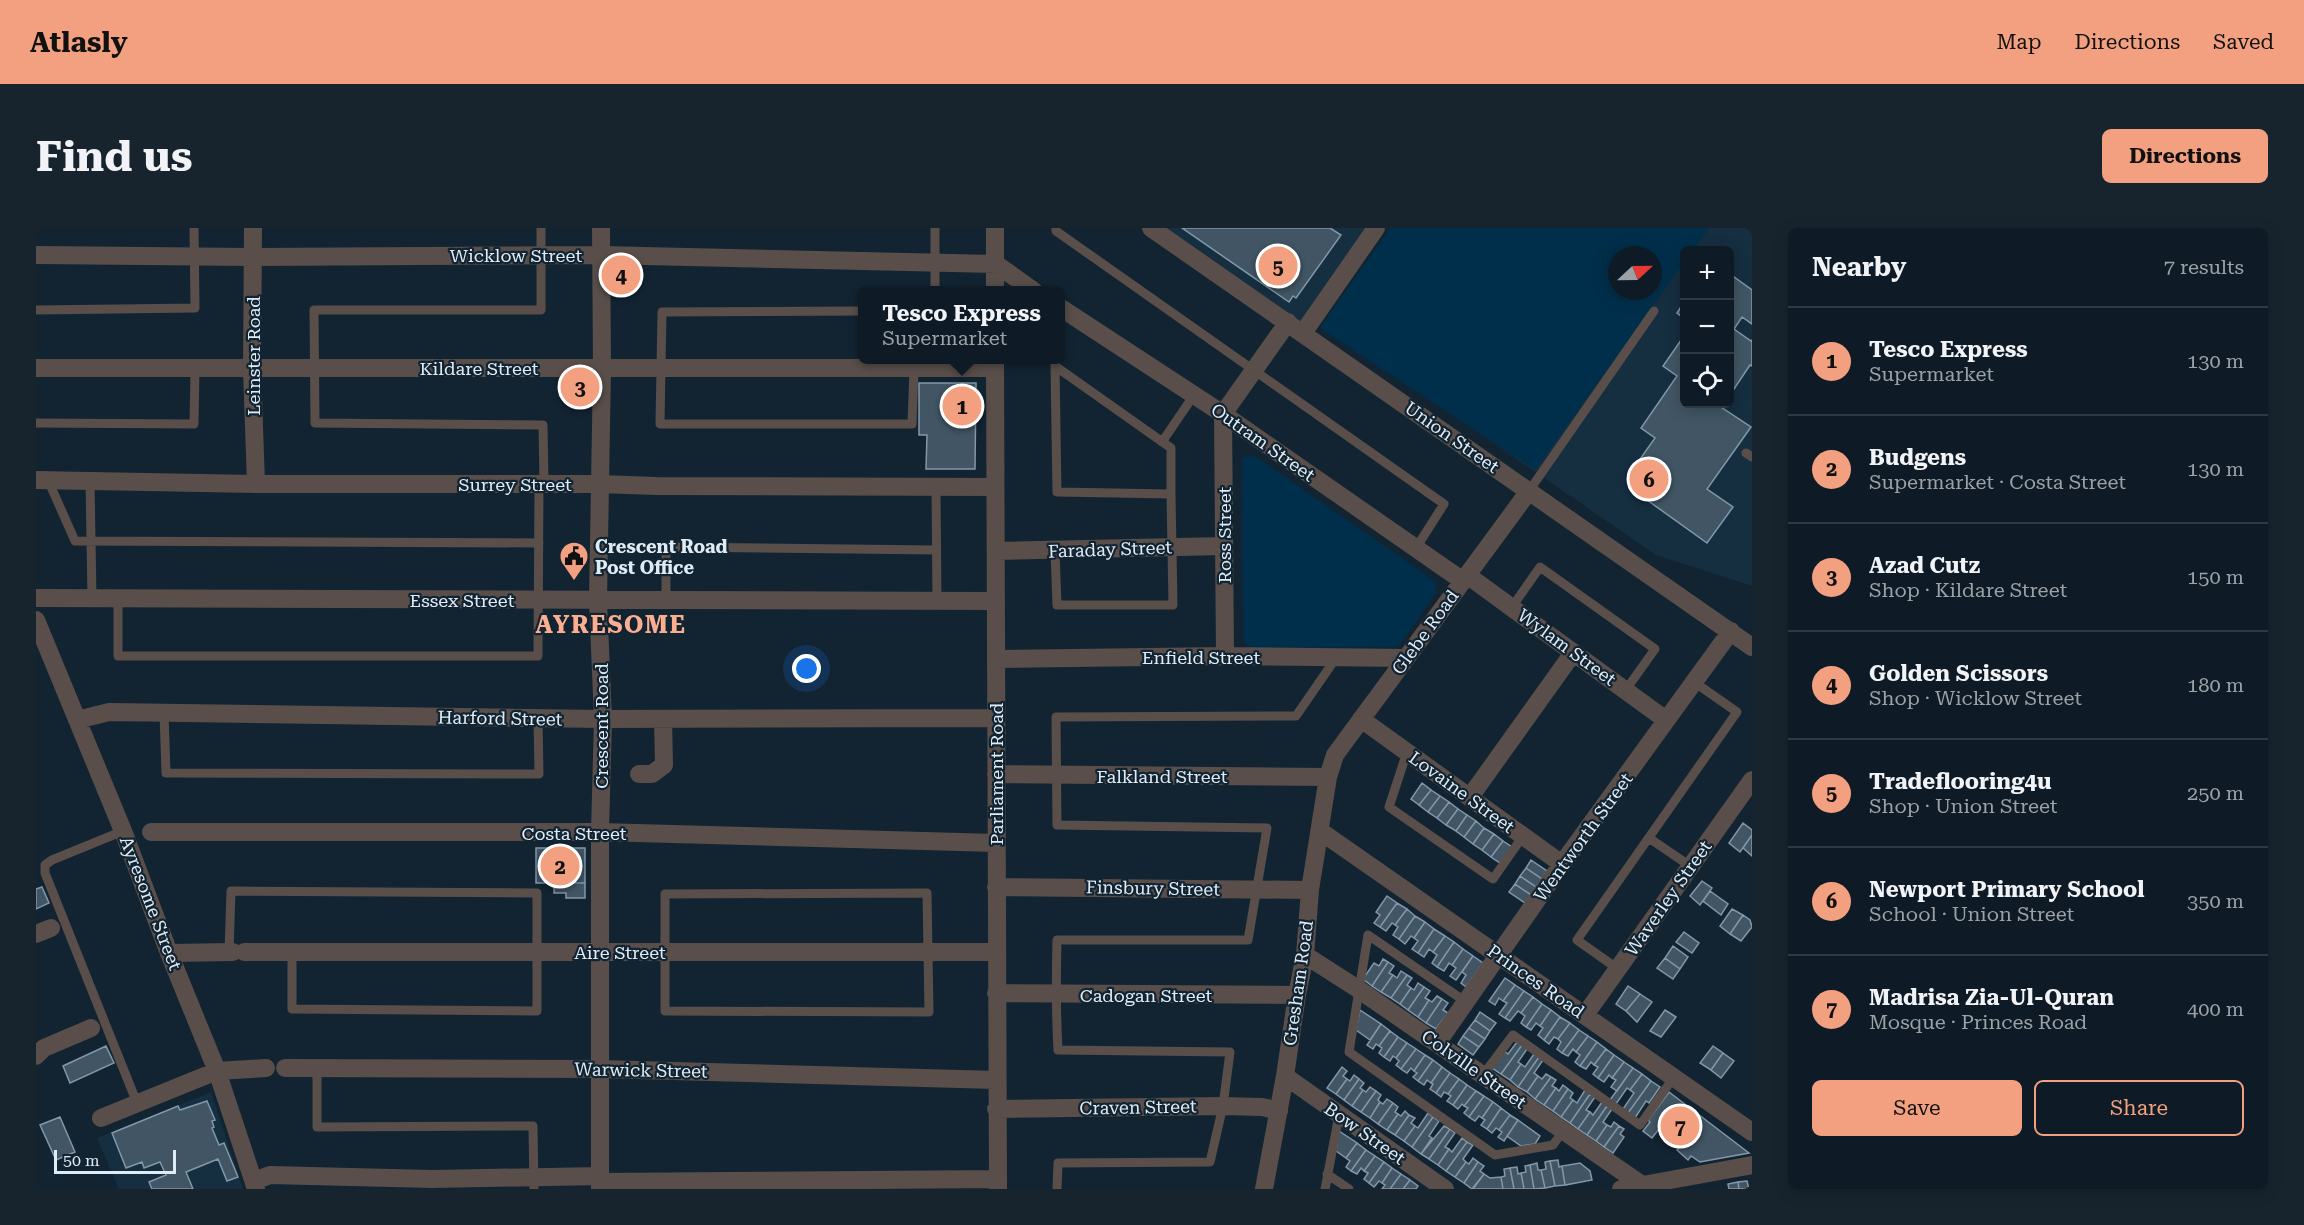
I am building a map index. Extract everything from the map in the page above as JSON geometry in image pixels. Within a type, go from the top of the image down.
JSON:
[{"type":"street","name":"Leinster Road","points":[[253,228],[252,369],[256,484]]},
{"type":"street","name":"Crescent Road","points":[[600,1182],[600,832],[603,719],[598,601],[602,368],[601,228]]},
{"type":"street","points":[[995,286],[996,228]]},
{"type":"street","name":"Union Street","points":[[1151,228],[1529,491],[1745,637]]},
{"type":"street","points":[[1303,333],[1366,231]]},
{"type":"street","name":"Wicklow Street","points":[[36,255],[253,257],[601,255],[996,264]]},
{"type":"street","points":[[996,264],[1028,286]]},
{"type":"street","name":"Outram Street","points":[[1065,311],[1223,414],[1416,548],[1465,578]]},
{"type":"street","points":[[1223,414],[1288,322]]},
{"type":"street","name":"Kildare Street","points":[[36,368],[914,368],[995,364]]},
{"type":"street","name":"Parliament Road","points":[[995,364],[998,1184]]},
{"type":"street","name":"Ross Street","points":[[1223,414],[1225,656]]},
{"type":"street","name":"Surrey Street","points":[[42,480],[256,484],[995,487]]},
{"type":"street","name":"Glebe Road","points":[[1328,777],[1335,754],[1529,491]]},
{"type":"street","name":"Faraday Street","points":[[996,551],[1224,546]]},
{"type":"street","name":"Wylam Street","points":[[1465,578],[1512,607],[1666,720]]},
{"type":"street","name":"Essex Street","points":[[36,598],[996,601]]},
{"type":"street","name":"Ayresome Street","points":[[36,620],[123,831],[217,1071],[255,1185]]},
{"type":"street","name":"Wentworth Street","points":[[1437,1043],[1562,864],[1707,664],[1745,637]]},
{"type":"street","points":[[1470,797],[1573,653]]},
{"type":"street","name":"Enfield Street","points":[[996,659],[1225,656],[1406,658]]},
{"type":"street","name":"Harford Street","points":[[77,720],[109,712],[603,719],[996,718]]},
{"type":"street","points":[[639,774],[652,774],[664,765],[663,719]]},
{"type":"street","name":"Lovaine Street","points":[[1362,719],[1562,864]]},
{"type":"street","name":"Falkland Street","points":[[996,774],[1328,777]]},
{"type":"street","name":"Gresham Road","points":[[1264,1189],[1305,956],[1310,890],[1328,777]]},
{"type":"street","name":"Waverley Street","points":[[1585,1015],[1752,780]]},
{"type":"street","name":"Princes Road","points":[[1320,831],[1752,1132]]},
{"type":"street","name":"Costa Street","points":[[151,832],[600,832],[996,843]]},
{"type":"street","name":"Finsbury Street","points":[[996,887],[1310,890]]},
{"type":"street","name":"Aire Street","points":[[169,953],[996,952]]},
{"type":"street","name":"Colville Street","points":[[1305,956],[1358,989],[1642,1185]]},
{"type":"street","name":"Cadogan Street","points":[[996,993],[1297,995]]},
{"type":"street","points":[[36,1056],[44,1048],[91,1028]]},
{"type":"street","points":[[101,1118],[217,1071],[266,1068]]},
{"type":"street","name":"Warwick Street","points":[[285,1068],[601,1069],[996,1080]]},
{"type":"street","name":"Bow Street","points":[[1285,1076],[1445,1189]]},
{"type":"street","name":"Craven Street","points":[[996,1109],[1223,1106],[1262,1107],[1279,1111]]},
{"type":"street","points":[[1621,1189],[1752,1165]]},
{"type":"street","points":[[255,1185],[270,1175],[348,1183],[998,1184]]},
{"type":"lane","points":[[36,310],[195,308],[194,228]]},
{"type":"lane","points":[[118,598],[118,656],[538,656],[543,425],[315,423],[314,310],[541,310],[541,228]]},
{"type":"lane","points":[[935,228],[935,286]]},
{"type":"lane","points":[[1056,228],[1056,231],[1444,504],[1416,548]]},
{"type":"lane","points":[[858,311],[662,312],[660,423],[912,424],[914,368]]},
{"type":"lane","points":[[1529,491],[1654,311]]},
{"type":"lane","points":[[1055,364],[1057,492],[1171,494]]},
{"type":"lane","points":[[1055,551],[1057,605],[1173,605],[1171,448],[1056,364]]},
{"type":"lane","points":[[36,423],[194,424],[195,369]]},
{"type":"lane","points":[[1162,442],[1194,395]]},
{"type":"lane","points":[[42,480],[75,541],[540,543]]},
{"type":"lane","points":[[90,481],[92,598]]},
{"type":"lane","points":[[936,488],[937,601]]},
{"type":"lane","points":[[666,601],[666,547],[936,550]]},
{"type":"lane","points":[[1512,607],[1540,567],[1655,649],[1625,690]]},
{"type":"lane","points":[[1057,1189],[1058,1163],[1210,1162],[1223,1106],[1230,1052],[1058,1050],[1057,940],[1248,940],[1267,828],[1057,825],[1056,717],[1296,716],[1336,657]]},
{"type":"lane","points":[[1618,969],[1577,940],[1737,712],[1694,682]]},
{"type":"lane","points":[[164,713],[166,773],[538,774],[537,718]]},
{"type":"lane","points":[[1407,752],[1389,807],[1493,879],[1523,836]]},
{"type":"lane","points":[[123,831],[52,860],[45,865],[45,873],[137,1103]]},
{"type":"lane","points":[[1649,837],[1685,874]]},
{"type":"lane","points":[[235,952],[231,891],[537,893],[537,1011],[292,1009],[292,952]]},
{"type":"lane","points":[[927,893],[929,1012],[665,1011],[665,952],[665,894],[927,893]]},
{"type":"lane","points":[[1466,1002],[1368,935],[1348,1052],[1495,1155],[1553,1145],[1563,1131]]},
{"type":"lane","points":[[1483,1075],[1513,1035],[1640,1125],[1674,1077]]},
{"type":"lane","points":[[317,1069],[317,1126],[533,1126],[533,1183]]},
{"type":"lane","points":[[1325,1189],[1340,1114]]},
{"type":"lane","points":[[1327,1174],[1349,1189]]},
{"type":"shaded area","points":[[1151,228],[1376,228],[1303,333]]},
{"type":"shaded area","points":[[1390,228],[1709,228],[1696,246],[1680,246],[1680,268],[1662,293],[1662,246],[1608,246],[1608,300],[1657,300],[1535,470],[1320,328]]},
{"type":"shaded area","points":[[1392,228],[1752,228],[1752,586],[1656,555],[1345,341]]},
{"type":"shaded area","points":[[1253,455],[1436,582],[1435,594],[1400,644],[1392,647],[1252,648],[1246,645],[1243,638],[1242,458]]},
{"type":"shaded area","points":[[211,1092],[243,1189],[119,1189],[97,1138]]},
{"type":"building","points":[[1182,228],[1330,228],[1341,235],[1296,298],[1293,296],[1289,302]]},
{"type":"building","points":[[1734,277],[1752,290],[1752,324],[1742,317],[1734,329]]},
{"type":"building","points":[[1734,329],[1752,340],[1752,366],[1750,365],[1734,389]]},
{"type":"building","points":[[1680,342],[1680,408],[1722,408],[1751,427],[1707,489],[1733,507],[1707,543],[1640,495],[1650,481],[1633,469],[1655,438],[1641,428],[1677,376],[1663,366]]},
{"type":"building","points":[[919,383],[976,383],[975,469],[926,469],[927,435],[919,435]]},
{"type":"building","points":[[1422,783],[1431,790],[1419,805],[1411,799]]},
{"type":"building","points":[[1431,790],[1440,796],[1428,812],[1419,805]]},
{"type":"building","points":[[1440,796],[1449,802],[1437,818],[1428,812]]},
{"type":"building","points":[[1449,802],[1458,809],[1446,825],[1437,818]]},
{"type":"building","points":[[1458,809],[1467,815],[1456,831],[1446,825]]},
{"type":"building","points":[[1467,815],[1476,821],[1464,837],[1456,831]]},
{"type":"building","points":[[1476,821],[1484,828],[1473,844],[1464,837]]},
{"type":"building","points":[[1743,823],[1752,830],[1752,835],[1740,852],[1729,843]]},
{"type":"building","points":[[1484,828],[1494,834],[1482,850],[1473,844]]},
{"type":"building","points":[[1494,834],[1503,841],[1491,857],[1482,850]]},
{"type":"building","points":[[1752,835],[1752,856],[1743,848]]},
{"type":"building","points":[[1503,841],[1512,847],[1500,863],[1491,857]]},
{"type":"building","points":[[536,848],[585,848],[585,883],[536,883]]},
{"type":"building","points":[[1531,860],[1547,871],[1542,879],[1526,868]]},
{"type":"building","points":[[1526,868],[1542,879],[1536,887],[1520,876]]},
{"type":"building","points":[[1520,876],[1536,887],[1531,895],[1515,884]]},
{"type":"building","points":[[1702,881],[1712,888],[1700,905],[1690,896]]},
{"type":"building","points":[[554,883],[585,883],[585,898],[566,898],[566,893],[554,893]]},
{"type":"building","points":[[1515,884],[1531,895],[1525,903],[1509,892]]},
{"type":"building","points":[[42,887],[49,903],[36,909],[36,889]]},
{"type":"building","points":[[1710,891],[1728,904],[1721,915],[1703,901]]},
{"type":"building","points":[[1387,896],[1397,903],[1380,927],[1374,923],[1380,915],[1376,912]]},
{"type":"building","points":[[1397,903],[1407,909],[1395,925],[1392,923],[1386,931],[1380,927]]},
{"type":"building","points":[[1407,909],[1415,916],[1399,939],[1393,935],[1398,927],[1395,925]]},
{"type":"building","points":[[1732,909],[1743,915],[1730,934],[1720,926]]},
{"type":"building","points":[[1743,915],[1750,920],[1752,927],[1741,941],[1730,934]]},
{"type":"building","points":[[1415,916],[1425,922],[1414,938],[1411,936],[1405,944],[1399,939]]},
{"type":"building","points":[[1425,922],[1434,929],[1418,953],[1412,949],[1418,941],[1414,938]]},
{"type":"building","points":[[1434,929],[1445,936],[1433,952],[1429,949],[1424,957],[1418,953]]},
{"type":"building","points":[[1684,932],[1699,943],[1692,953],[1676,942]]},
{"type":"building","points":[[1445,936],[1454,942],[1437,967],[1432,963],[1437,955],[1433,952]]},
{"type":"building","points":[[1454,942],[1463,949],[1452,965],[1449,963],[1444,971],[1437,967]]},
{"type":"building","points":[[1673,946],[1688,957],[1680,969],[1665,958]]},
{"type":"building","points":[[1463,949],[1473,956],[1456,980],[1450,976],[1456,968],[1452,965]]},
{"type":"building","points":[[1473,956],[1483,963],[1466,987],[1461,983],[1466,975],[1462,972]]},
{"type":"building","points":[[1665,958],[1680,969],[1673,979],[1657,968]]},
{"type":"building","points":[[1383,959],[1388,962],[1372,986],[1363,979],[1374,963],[1379,966]]},
{"type":"building","points":[[1388,962],[1394,966],[1389,973],[1393,975],[1381,992],[1372,986]]},
{"type":"building","points":[[1401,971],[1407,975],[1391,998],[1381,992],[1393,975],[1397,978]]},
{"type":"building","points":[[1407,975],[1412,978],[1407,985],[1411,988],[1400,1004],[1391,998]]},
{"type":"building","points":[[1505,978],[1515,985],[1503,1001],[1499,998],[1495,1005],[1489,1001]]},
{"type":"building","points":[[1418,983],[1424,987],[1408,1010],[1400,1004],[1411,988],[1414,990]]},
{"type":"building","points":[[1515,985],[1524,991],[1505,1018],[1499,1014],[1507,1003],[1503,1001]]},
{"type":"building","points":[[1628,986],[1640,994],[1626,1011],[1616,1004]]},
{"type":"building","points":[[1424,987],[1430,991],[1425,998],[1429,1000],[1418,1017],[1408,1010]]},
{"type":"building","points":[[1524,991],[1533,997],[1521,1013],[1518,1011],[1510,1021],[1505,1018]]},
{"type":"building","points":[[1640,994],[1652,1002],[1637,1022],[1626,1011]]},
{"type":"building","points":[[1437,996],[1442,999],[1426,1023],[1418,1017],[1429,1000],[1432,1002]]},
{"type":"building","points":[[1533,997],[1542,1004],[1526,1027],[1521,1023],[1525,1016],[1521,1013]]},
{"type":"building","points":[[1442,999],[1448,1003],[1443,1010],[1448,1013],[1436,1029],[1426,1023]]},
{"type":"building","points":[[1542,1004],[1551,1010],[1540,1026],[1536,1023],[1531,1030],[1526,1027]]},
{"type":"building","points":[[1360,1010],[1381,1024],[1370,1040],[1356,1030]]},
{"type":"building","points":[[1551,1010],[1560,1017],[1544,1040],[1538,1035],[1543,1028],[1540,1026]]},
{"type":"building","points":[[1665,1010],[1676,1017],[1661,1037],[1650,1031]]},
{"type":"building","points":[[1480,1012],[1496,1023],[1490,1031],[1475,1020]]},
{"type":"building","points":[[1560,1017],[1570,1023],[1558,1039],[1554,1037],[1549,1044],[1544,1040]]},
{"type":"building","points":[[1475,1020],[1490,1031],[1485,1039],[1469,1028]]},
{"type":"building","points":[[1570,1023],[1579,1030],[1562,1053],[1557,1049],[1561,1042],[1558,1039]]},
{"type":"building","points":[[1381,1024],[1390,1031],[1379,1046],[1376,1044],[1373,1049],[1367,1045]]},
{"type":"building","points":[[1469,1028],[1485,1039],[1479,1047],[1463,1036]]},
{"type":"building","points":[[1579,1030],[1588,1036],[1576,1052],[1573,1049],[1568,1056],[1562,1053]]},
{"type":"building","points":[[1390,1031],[1398,1037],[1384,1057],[1379,1053],[1382,1048],[1379,1046]]},
{"type":"building","points":[[1463,1036],[1479,1047],[1473,1055],[1458,1044]]},
{"type":"building","points":[[1588,1036],[1597,1042],[1580,1066],[1575,1062],[1580,1055],[1576,1052]]},
{"type":"building","points":[[1398,1037],[1407,1043],[1396,1058],[1393,1056],[1390,1061],[1384,1057]]},
{"type":"building","points":[[1517,1042],[1522,1045],[1501,1074],[1492,1068],[1504,1051],[1508,1054]]},
{"type":"building","points":[[1597,1042],[1606,1049],[1594,1065],[1591,1062],[1586,1069],[1580,1066]]},
{"type":"building","points":[[1407,1043],[1416,1049],[1401,1069],[1396,1065],[1399,1061],[1396,1058]]},
{"type":"building","points":[[1522,1045],[1527,1049],[1518,1062],[1521,1064],[1510,1080],[1501,1074]]},
{"type":"building","points":[[106,1046],[114,1063],[70,1083],[63,1066]]},
{"type":"building","points":[[1713,1046],[1723,1053],[1711,1070],[1700,1063]]},
{"type":"building","points":[[1416,1049],[1425,1055],[1414,1071],[1411,1068],[1407,1073],[1401,1069]]},
{"type":"building","points":[[1606,1049],[1614,1055],[1598,1078],[1593,1074],[1598,1067],[1594,1065]]},
{"type":"building","points":[[1723,1053],[1734,1061],[1721,1078],[1711,1070]]},
{"type":"building","points":[[1534,1054],[1539,1057],[1518,1087],[1510,1080],[1521,1064],[1525,1067]]},
{"type":"building","points":[[1425,1055],[1433,1060],[1418,1081],[1413,1077],[1417,1073],[1414,1071]]},
{"type":"building","points":[[1614,1055],[1624,1062],[1612,1078],[1609,1075],[1604,1082],[1598,1078]]},
{"type":"building","points":[[1539,1057],[1543,1060],[1534,1073],[1538,1076],[1527,1092],[1518,1087]]},
{"type":"building","points":[[1433,1060],[1442,1067],[1431,1083],[1427,1080],[1424,1085],[1418,1081]]},
{"type":"building","points":[[1624,1062],[1633,1068],[1617,1091],[1611,1087],[1616,1080],[1612,1078]]},
{"type":"building","points":[[1342,1067],[1347,1071],[1343,1076],[1347,1079],[1336,1094],[1327,1088]]},
{"type":"building","points":[[1442,1067],[1450,1073],[1436,1093],[1430,1089],[1433,1084],[1431,1083]]},
{"type":"building","points":[[1633,1068],[1642,1074],[1630,1090],[1627,1088],[1616,1104],[1610,1100]]},
{"type":"building","points":[[1450,1073],[1459,1079],[1448,1094],[1444,1092],[1441,1097],[1436,1093]]},
{"type":"building","points":[[1546,1074],[1551,1077],[1535,1099],[1527,1092],[1538,1076],[1542,1079]]},
{"type":"building","points":[[1642,1074],[1651,1081],[1628,1113],[1623,1109],[1634,1093],[1630,1090]]},
{"type":"building","points":[[1354,1075],[1359,1079],[1344,1100],[1336,1094],[1347,1079],[1350,1081]]},
{"type":"building","points":[[1551,1077],[1556,1080],[1552,1086],[1556,1088],[1544,1105],[1535,1099]]},
{"type":"building","points":[[1359,1079],[1364,1083],[1360,1088],[1363,1090],[1352,1106],[1344,1100]]},
{"type":"building","points":[[1459,1079],[1467,1085],[1453,1105],[1447,1101],[1451,1096],[1448,1094]]},
{"type":"building","points":[[1651,1081],[1660,1087],[1649,1103],[1646,1101],[1635,1118],[1628,1113]]},
{"type":"building","points":[[1467,1085],[1476,1091],[1464,1106],[1462,1104],[1458,1109],[1453,1105]]},
{"type":"building","points":[[1563,1085],[1568,1089],[1553,1111],[1544,1105],[1556,1088],[1559,1091]]},
{"type":"building","points":[[1370,1087],[1376,1091],[1361,1112],[1352,1106],[1363,1090],[1366,1092]]},
{"type":"building","points":[[1568,1089],[1573,1093],[1570,1098],[1573,1100],[1561,1117],[1553,1111]]},
{"type":"building","points":[[1585,1090],[1590,1094],[1570,1123],[1561,1117],[1573,1100],[1577,1103]]},
{"type":"building","points":[[1376,1091],[1381,1095],[1378,1100],[1380,1102],[1370,1118],[1361,1112]]},
{"type":"building","points":[[1476,1091],[1484,1096],[1469,1117],[1464,1113],[1468,1108],[1464,1106]]},
{"type":"building","points":[[1669,1092],[1749,1153],[1700,1162],[1691,1156],[1688,1160],[1677,1150],[1682,1145],[1659,1129],[1652,1138],[1643,1131],[1650,1122],[1648,1120]]},
{"type":"building","points":[[1590,1094],[1595,1097],[1586,1110],[1590,1112],[1578,1129],[1570,1123]]},
{"type":"building","points":[[1484,1096],[1493,1102],[1482,1118],[1479,1116],[1475,1121],[1469,1117]]},
{"type":"building","points":[[1387,1099],[1393,1103],[1378,1124],[1370,1118],[1380,1102],[1383,1104]]},
{"type":"building","points":[[207,1101],[215,1120],[212,1121],[214,1127],[212,1128],[219,1145],[224,1143],[238,1177],[227,1181],[218,1159],[186,1172],[193,1189],[152,1189],[149,1182],[166,1175],[160,1162],[144,1168],[142,1162],[126,1168],[112,1133],[178,1106],[180,1110]]},
{"type":"building","points":[[1493,1102],[1501,1108],[1487,1129],[1481,1125],[1485,1120],[1482,1118]]},
{"type":"building","points":[[1602,1102],[1607,1106],[1587,1135],[1578,1129],[1590,1112],[1593,1115]]},
{"type":"building","points":[[1393,1103],[1398,1107],[1395,1112],[1398,1114],[1387,1130],[1378,1124]]},
{"type":"building","points":[[1607,1106],[1612,1109],[1603,1122],[1607,1125],[1596,1141],[1587,1135]]},
{"type":"building","points":[[1501,1108],[1510,1115],[1499,1130],[1496,1128],[1492,1133],[1487,1129]]},
{"type":"building","points":[[1405,1111],[1409,1115],[1395,1135],[1387,1130],[1398,1114],[1401,1116]]},
{"type":"building","points":[[1428,1113],[1433,1117],[1412,1147],[1404,1141],[1415,1126],[1418,1128]]},
{"type":"building","points":[[1409,1115],[1415,1118],[1411,1123],[1415,1126],[1404,1141],[1395,1135]]},
{"type":"building","points":[[1510,1115],[1518,1120],[1504,1141],[1498,1137],[1502,1132],[1499,1130]]},
{"type":"building","points":[[60,1117],[75,1152],[56,1160],[40,1125]]},
{"type":"building","points":[[1433,1117],[1439,1121],[1429,1136],[1432,1138],[1421,1154],[1412,1147]]},
{"type":"building","points":[[1518,1120],[1540,1136],[1535,1144],[1521,1146],[1507,1136]]},
{"type":"building","points":[[1614,1122],[1619,1126],[1604,1147],[1596,1141],[1607,1125],[1611,1127]]},
{"type":"building","points":[[1444,1126],[1450,1129],[1429,1159],[1421,1154]]},
{"type":"building","points":[[1619,1126],[1624,1129],[1620,1134],[1624,1137],[1613,1153],[1604,1147]]},
{"type":"building","points":[[1450,1129],[1455,1133],[1445,1147],[1449,1149],[1438,1165],[1429,1159]]},
{"type":"building","points":[[1339,1131],[1357,1143],[1346,1158],[1336,1151]]},
{"type":"building","points":[[1462,1138],[1467,1142],[1446,1171],[1438,1165],[1449,1149],[1452,1152]]},
{"type":"building","points":[[1467,1142],[1473,1145],[1463,1159],[1466,1162],[1455,1177],[1446,1171]]},
{"type":"building","points":[[1357,1143],[1366,1150],[1351,1171],[1346,1167],[1350,1161],[1346,1158]]},
{"type":"building","points":[[1366,1150],[1375,1156],[1364,1171],[1361,1168],[1357,1174],[1351,1171]]},
{"type":"building","points":[[1375,1156],[1384,1162],[1369,1183],[1364,1179],[1368,1173],[1364,1171]]},
{"type":"building","points":[[1473,1158],[1478,1162],[1464,1183],[1455,1177],[1466,1162],[1469,1164]]},
{"type":"building","points":[[1558,1160],[1559,1167],[1562,1166],[1565,1185],[1555,1186],[1550,1161]]},
{"type":"building","points":[[1550,1161],[1555,1186],[1545,1188],[1541,1170],[1546,1169],[1545,1162]]},
{"type":"building","points":[[1384,1162],[1392,1168],[1382,1183],[1379,1181],[1374,1187],[1369,1183]]},
{"type":"building","points":[[1478,1162],[1484,1166],[1480,1171],[1484,1174],[1472,1189],[1464,1183]]},
{"type":"building","points":[[1537,1163],[1545,1188],[1534,1189],[1530,1165]]},
{"type":"building","points":[[1580,1163],[1590,1171],[1592,1180],[1565,1185],[1562,1166]]},
{"type":"building","points":[[1530,1165],[1534,1189],[1524,1189],[1521,1173],[1526,1172],[1525,1166]]},
{"type":"building","points":[[1517,1167],[1518,1174],[1521,1173],[1524,1189],[1514,1189],[1510,1168]]},
{"type":"building","points":[[1392,1168],[1401,1174],[1390,1189],[1382,1189],[1385,1185],[1382,1183]]},
{"type":"building","points":[[1510,1168],[1514,1189],[1503,1189],[1501,1177],[1505,1176],[1504,1169]]},
{"type":"building","points":[[1401,1174],[1410,1180],[1403,1189],[1390,1189]]},
{"type":"building","points":[[1484,1174],[1490,1178],[1501,1177],[1503,1189],[1473,1189]]},
{"type":"building","points":[[1410,1180],[1418,1186],[1416,1189],[1403,1189]]},
{"type":"building","points":[[1747,1181],[1749,1189],[1739,1189],[1738,1182]]},
{"type":"building","points":[[1738,1182],[1739,1189],[1729,1189],[1728,1184]]},
{"type":"place","name":"Tradeflooring4u","points":[[1278,266]]},
{"type":"place","name":"Golden Scissors","points":[[621,275]]},
{"type":"place","name":"Azad Cutz","points":[[580,387]]},
{"type":"place","name":"Tesco Express","points":[[962,406]]},
{"type":"place","name":"Newport Primary School","points":[[1649,479]]},
{"type":"place","name":"Crescent Road Post Office","points":[[574,582]]},
{"type":"place","name":"Budgens","points":[[560,866]]},
{"type":"place","name":"Madrisa Zia-Ul-Quran","points":[[1680,1126]]},
{"type":"district","name":"AYRESOME","points":[[611,625]]}]
